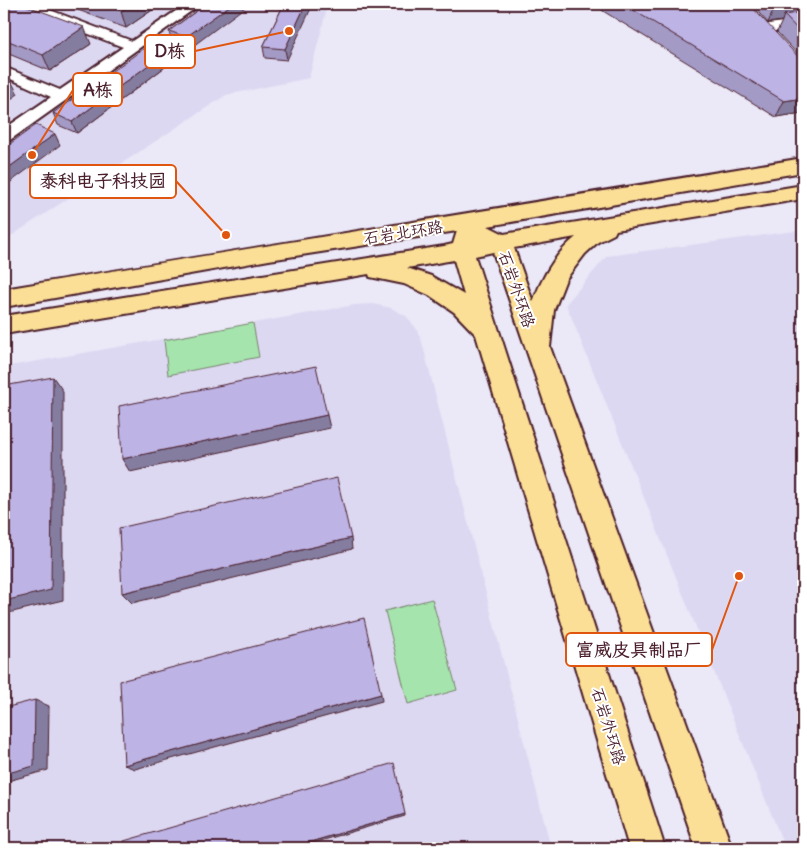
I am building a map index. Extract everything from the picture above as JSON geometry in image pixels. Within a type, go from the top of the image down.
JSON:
[{"type":"main road","name":"石岩北环路","points":[[4,298],[268,252],[803,166]]},
{"type":"main road","name":"石岩北环路","points":[[4,325],[462,251],[803,192]]},
{"type":"main road","name":"石岩外环路","points":[[469,221],[501,243],[714,848]]},
{"type":"main road","points":[[462,251],[469,221]]},
{"type":"main road","points":[[539,353],[541,320],[552,285],[559,272],[576,248],[587,238],[627,221]]},
{"type":"main road","name":"石岩外环路","points":[[462,251],[647,848]]},
{"type":"main road","points":[[343,270],[395,273],[431,285],[464,306],[488,335]]},
{"type":"lane","points":[[24,4],[133,46]]},
{"type":"lane","points":[[4,136],[194,4]]},
{"type":"lane","points":[[750,16],[774,42]]},
{"type":"lane","points":[[762,29],[803,23]]},
{"type":"lane","points":[[4,71],[62,96]]},
{"type":"shaded area","points":[[4,4],[328,4],[309,78],[226,95],[11,236],[4,237]]},
{"type":"shaded area","points":[[803,230],[803,848],[785,848],[566,304],[607,256]]},
{"type":"shaded area","points":[[373,304],[391,308],[406,316],[416,328],[422,342],[551,848],[4,848],[4,367],[355,305]]},
{"type":"green space","points":[[253,323],[259,357],[168,375],[164,340]]},
{"type":"green space","points":[[432,599],[457,690],[408,704],[385,611]]},
{"type":"building","points":[[4,4],[22,4],[84,27],[43,55],[4,39]]},
{"type":"building","points":[[101,4],[132,4],[121,11]]},
{"type":"building","points":[[206,4],[232,4],[186,37],[169,31]]},
{"type":"building","points":[[284,4],[306,4],[285,49],[263,47]]},
{"type":"building","points":[[623,4],[749,4],[803,62],[803,98],[784,101]]},
{"type":"building","points":[[773,4],[792,4],[775,6]]},
{"type":"building","points":[[803,12],[803,35],[784,15]]},
{"type":"building","points":[[156,40],[174,46],[72,122],[53,113]]},
{"type":"building","points":[[36,125],[55,134],[4,171],[4,148]]},
{"type":"building","points":[[316,366],[327,415],[122,459],[119,406]]},
{"type":"building","points":[[53,377],[51,590],[4,601],[4,386]]},
{"type":"building","points":[[337,478],[351,538],[122,593],[119,528]]},
{"type":"building","points":[[364,618],[381,694],[124,765],[120,681]]},
{"type":"building","points":[[35,700],[34,766],[4,774],[4,708]]},
{"type":"building","points":[[394,763],[405,814],[290,848],[124,848],[124,841]]},
{"type":"place","name":"D栋","points":[[289,31]]},
{"type":"place","name":"A栋","points":[[32,155]]},
{"type":"place","name":"泰科电子科技园","points":[[226,235]]},
{"type":"place","name":"富威皮具制品厂","points":[[739,576]]}]
